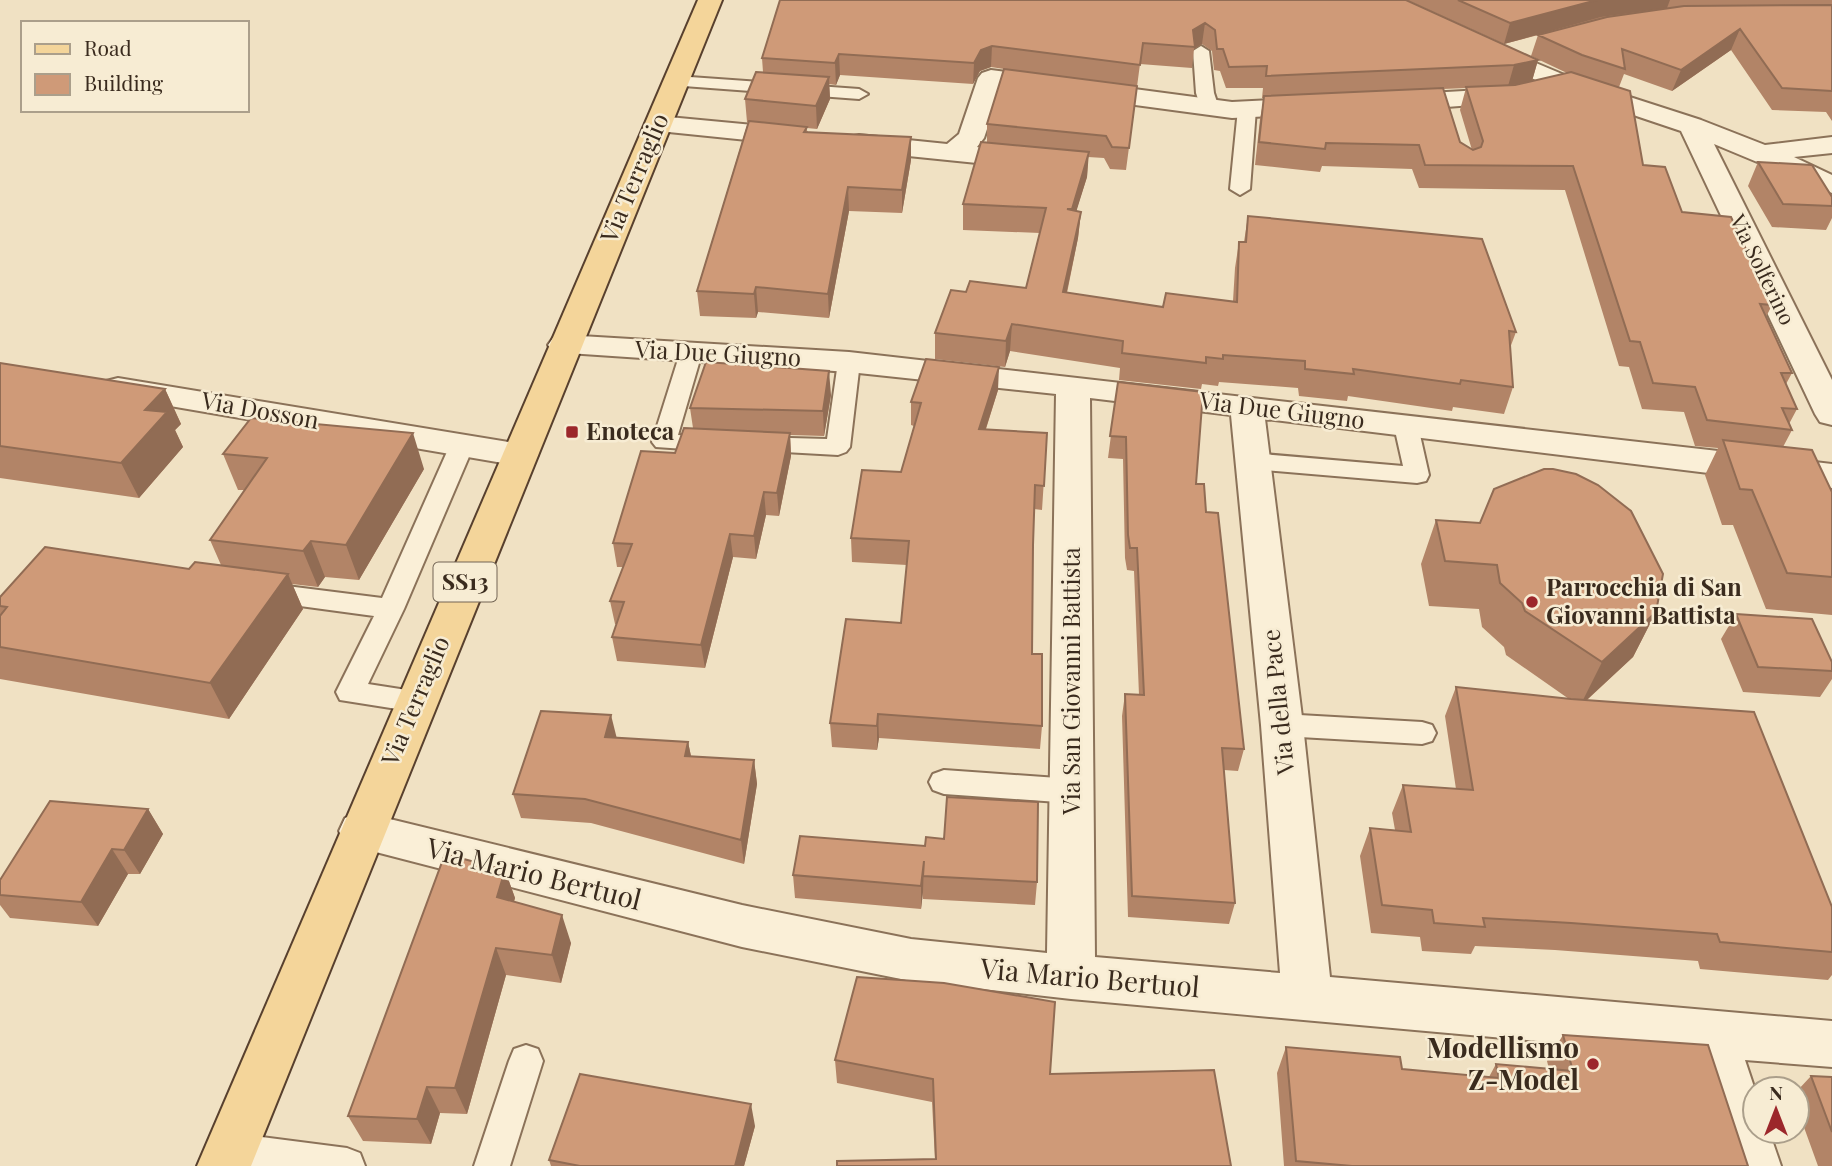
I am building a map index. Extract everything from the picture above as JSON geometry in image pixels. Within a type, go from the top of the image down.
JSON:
[{"type":"main road","name":"Via Terraglio","points":[[227,1159],[361,831],[709,0]]},
{"type":"street","points":[[1470,42],[1565,84],[1692,126],[1762,153],[1832,185]]},
{"type":"street","points":[[1503,57],[1536,43]]},
{"type":"street","points":[[952,153],[971,138],[991,78],[1210,108],[1340,105]]},
{"type":"street","points":[[1366,104],[1447,107],[1565,84]]},
{"type":"street","points":[[658,124],[1004,158]]},
{"type":"street","name":"Via Solferino","points":[[1692,126],[1832,414]]},
{"type":"street","points":[[1762,153],[1832,145]]},
{"type":"street","name":"Via Due Giugno","points":[[564,345],[849,362],[1073,386],[1406,426],[1824,482]]},
{"type":"street","name":"Via Dosson","points":[[88,382],[520,455]]},
{"type":"street","name":"Via San Giovanni Battista","points":[[1071,977],[1073,386]]},
{"type":"street","name":"Via della Pace","points":[[1247,407],[1282,725],[1307,998]]},
{"type":"street","name":"Via Mario Bertuol","points":[[361,831],[742,926],[911,960],[1071,977],[1832,1044]]},
{"type":"street","points":[[1711,1034],[1754,1166]]},
{"type":"lane","points":[[1201,51],[1205,93],[1210,108]]},
{"type":"lane","name":"Via Terraglio","points":[[676,81],[859,94]]},
{"type":"lane","points":[[1240,189],[1247,109]]},
{"type":"lane","points":[[691,353],[664,442],[838,447],[849,362]]},
{"type":"lane","points":[[1251,461],[1417,475],[1406,426]]},
{"type":"lane","points":[[416,701],[349,692],[391,609],[463,446]]},
{"type":"lane","points":[[233,588],[391,609]]},
{"type":"lane","points":[[1282,725],[1422,733]]},
{"type":"lane","points":[[944,782],[1072,791]]},
{"type":"lane","points":[[492,1166],[526,1061]]},
{"type":"lane","points":[[227,1159],[348,1166]]},
{"type":"building","points":[[780,0],[1406,0],[1538,60],[1514,65],[1266,76],[1267,66],[1229,67],[1223,49],[1217,49],[1215,30],[1205,23],[1193,30],[1195,47],[1143,43],[1140,65],[992,46],[981,50],[974,63],[839,54],[835,63],[762,58]]},
{"type":"building","points":[[1458,0],[1597,0],[1510,23]]},
{"type":"building","points":[[1832,5],[1832,91],[1782,88],[1740,29],[1681,70],[1622,49],[1625,69],[1582,55],[1538,35],[1607,17],[1684,6]]},
{"type":"building","points":[[1004,69],[1137,86],[1129,148],[1112,147],[1106,136],[987,124]]},
{"type":"building","points":[[756,72],[829,77],[816,106],[745,99]]},
{"type":"building","points":[[1571,72],[1630,91],[1643,165],[1665,167],[1682,212],[1731,217],[1772,305],[1760,304],[1792,373],[1781,373],[1797,409],[1782,408],[1792,430],[1707,420],[1695,387],[1653,383],[1640,342],[1630,341],[1573,166],[1425,165],[1419,145],[1326,143],[1325,149],[1259,142],[1264,96],[1443,88],[1460,142],[1473,150],[1481,147],[1483,141],[1466,87],[1515,85]]},
{"type":"building","points":[[749,121],[807,127],[804,132],[911,137],[902,190],[848,187],[828,294],[756,287],[754,294],[697,291]]},
{"type":"building","points":[[981,142],[1089,152],[1072,209],[1067,209],[1081,212],[1063,292],[1163,307],[1166,293],[1237,302],[1239,242],[1246,242],[1248,216],[1482,239],[1516,332],[1509,331],[1513,387],[1461,380],[1460,384],[1353,369],[1354,374],[1305,369],[1305,361],[1223,355],[1223,359],[1206,357],[1206,363],[1122,353],[1123,341],[1012,324],[1006,341],[935,333],[951,290],[966,292],[970,281],[1026,288],[1046,208],[963,204]]},
{"type":"building","points":[[1758,162],[1812,165],[1832,197],[1832,206],[1783,204]]},
{"type":"building","points":[[926,359],[999,367],[979,429],[1047,433],[1044,486],[1035,485],[1033,545],[1032,654],[1042,654],[1042,726],[878,714],[877,726],[830,723],[846,619],[901,623],[909,541],[851,538],[862,470],[901,472],[921,403],[911,402]]},
{"type":"building","points":[[706,362],[829,371],[823,411],[690,408]]},
{"type":"building","points":[[0,363],[165,389],[145,410],[167,412],[121,463],[0,446]]},
{"type":"building","points":[[1118,382],[1203,392],[1196,484],[1204,484],[1206,512],[1218,513],[1244,749],[1222,748],[1235,903],[1132,896],[1125,694],[1144,695],[1137,548],[1130,548],[1128,535],[1126,437],[1110,436]]},
{"type":"building","points":[[251,418],[413,433],[346,545],[311,541],[303,551],[210,540],[267,458],[223,454]]},
{"type":"building","points":[[684,428],[790,433],[777,493],[764,492],[754,536],[730,534],[701,645],[612,637],[624,602],[610,601],[632,544],[613,543],[641,451],[675,453]]},
{"type":"building","points":[[1723,440],[1812,450],[1832,492],[1832,577],[1787,573],[1752,490],[1740,489]]},
{"type":"building","points":[[1544,469],[1576,474],[1598,485],[1631,511],[1663,574],[1656,612],[1602,662],[1525,611],[1522,603],[1500,583],[1497,565],[1445,561],[1436,520],[1480,523],[1494,489]]},
{"type":"building","points":[[45,547],[189,569],[195,562],[288,574],[210,683],[0,647],[0,616],[7,607],[0,606],[0,597]]},
{"type":"building","points":[[1736,614],[1812,619],[1832,662],[1832,671],[1758,667]]},
{"type":"building","points":[[1456,687],[1571,699],[1754,712],[1832,907],[1832,952],[1720,942],[1717,934],[1571,923],[1483,918],[1485,927],[1434,923],[1432,910],[1382,905],[1370,828],[1411,832],[1403,785],[1473,790]]},
{"type":"building","points":[[541,711],[611,715],[605,737],[688,742],[685,756],[754,760],[741,840],[585,799],[513,794]]},
{"type":"building","points":[[947,797],[1038,802],[1037,882],[923,876],[924,861],[921,886],[793,875],[800,836],[925,846],[926,837],[944,839]]},
{"type":"building","points":[[50,801],[148,809],[124,850],[112,849],[81,902],[0,895],[0,880]]},
{"type":"building","points":[[445,854],[505,870],[497,897],[562,915],[552,955],[496,948],[455,1088],[427,1087],[417,1119],[348,1116]]},
{"type":"building","points":[[857,977],[944,983],[1055,1002],[1050,1074],[1214,1070],[1231,1166],[837,1166],[837,1161],[936,1159],[933,1079],[835,1060]]},
{"type":"building","points":[[1563,1035],[1708,1045],[1748,1166],[1352,1166],[1296,1161],[1286,1047],[1400,1057],[1402,1069],[1499,1078],[1496,1064],[1573,1071]]},
{"type":"building","points":[[580,1074],[751,1104],[735,1166],[580,1166],[549,1160]]},
{"type":"building","points":[[1811,1076],[1832,1077],[1832,1132]]},
{"type":"place","name":"Enoteca","points":[[572,432]]},
{"type":"place","name":"Parrocchia di San Giovanni Battista","points":[[1532,602]]},
{"type":"place","name":"Modellismo Z-Model","points":[[1593,1064]]}]
